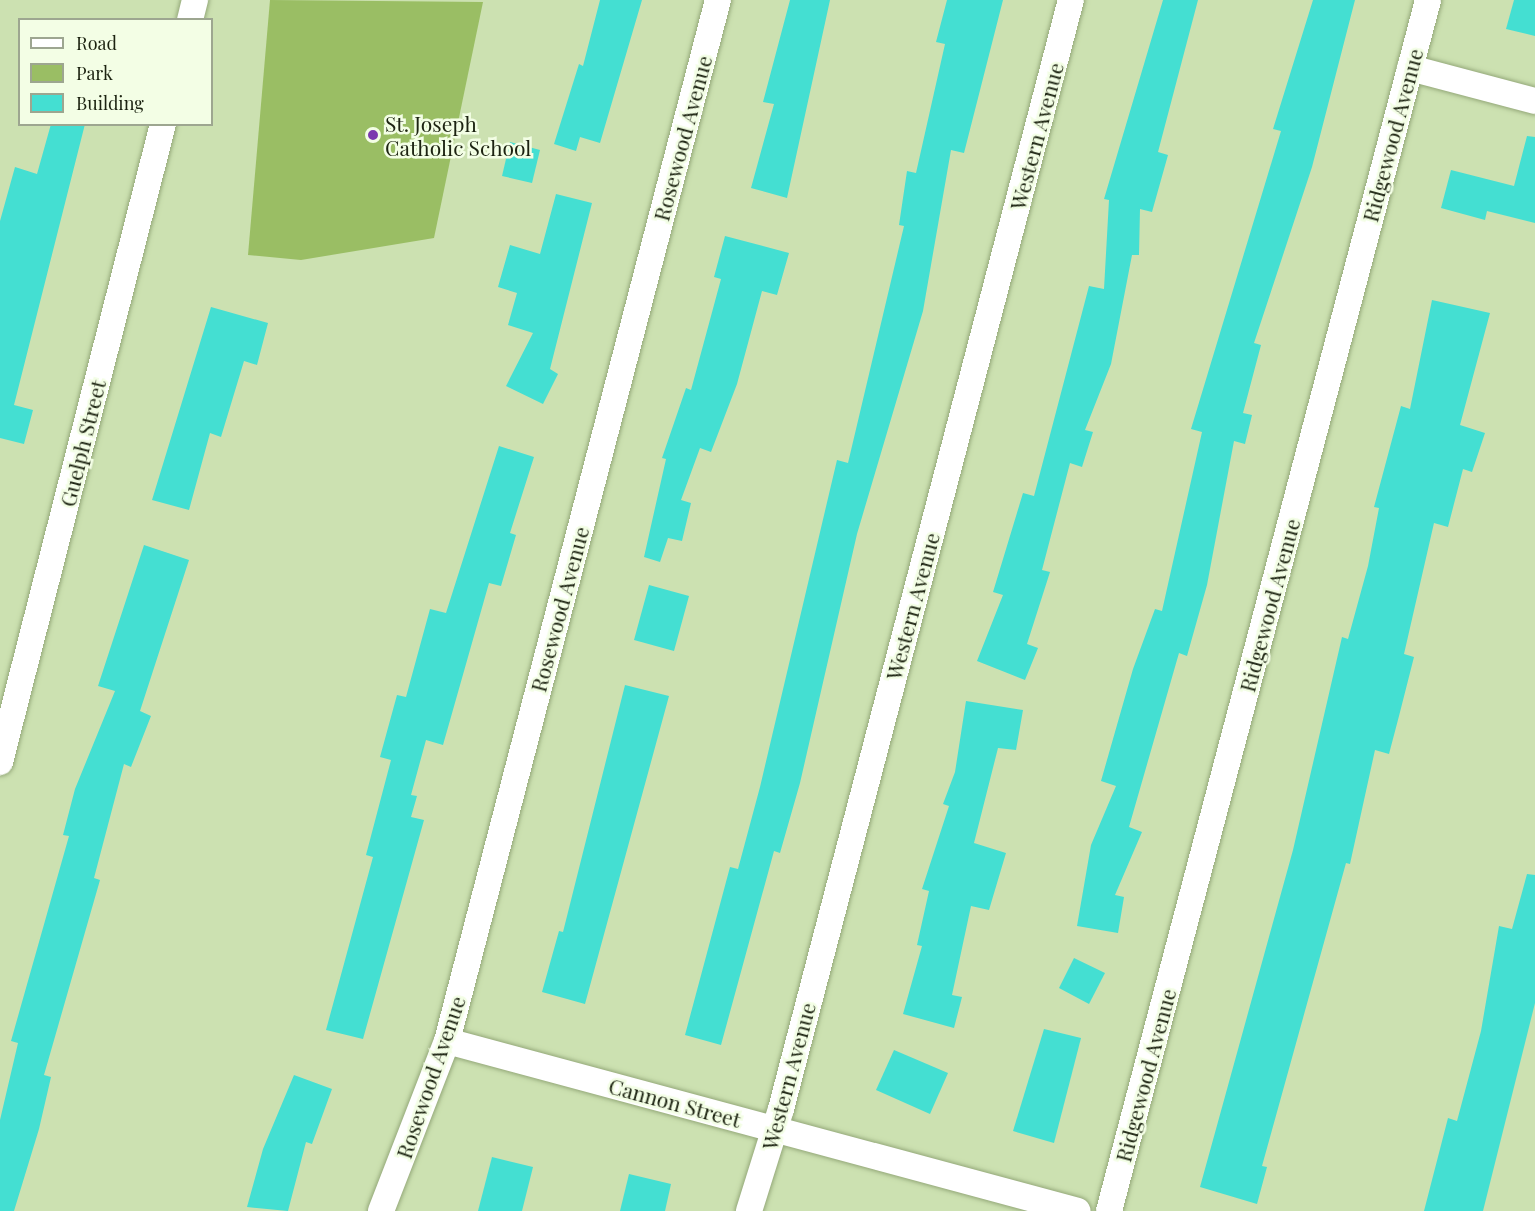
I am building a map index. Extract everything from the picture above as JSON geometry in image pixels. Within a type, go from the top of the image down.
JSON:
[{"type":"street","points":[[190,18],[195,0]]},
{"type":"street","name":"Rosewood Avenue","points":[[381,1211],[447,1041],[718,0]]},
{"type":"street","name":"Western Avenue","points":[[749,1211],[775,1130],[1071,0]]},
{"type":"street","name":"Ridgewood Avenue","points":[[1109,1211],[1428,0]]},
{"type":"street","points":[[1410,68],[1535,101]]},
{"type":"street","name":"Guelph Street","points":[[0,762],[162,126]]},
{"type":"street","name":"Cannon Street","points":[[447,1041],[1078,1211]]},
{"type":"green space","name":"St. Joseph Catholic School","points":[[270,0],[483,2],[434,238],[301,260],[248,255]]},
{"type":"building","points":[[600,0],[642,0],[600,143],[580,137],[576,151],[554,144],[579,64],[583,66]]},
{"type":"building","points":[[790,0],[830,0],[787,198],[751,188],[774,104],[763,102]]},
{"type":"building","points":[[947,0],[1003,0],[964,153],[951,150],[923,311],[857,534],[800,783],[780,853],[774,851],[721,1045],[685,1035],[730,867],[738,869],[760,787],[837,460],[848,463],[904,226],[899,225],[907,171],[916,173],[945,44],[936,42]]},
{"type":"building","points":[[1163,0],[1198,0],[1158,152],[1168,155],[1152,212],[1140,209],[1139,255],[1132,255],[1111,364],[1085,430],[1093,432],[1082,467],[1070,463],[1042,570],[1050,572],[1027,644],[1038,648],[1025,680],[977,661],[1003,595],[993,592],[1023,493],[1034,496],[1089,286],[1104,289],[1109,200],[1104,199]]},
{"type":"building","points":[[1313,0],[1355,0],[1312,167],[1254,343],[1261,345],[1243,413],[1252,415],[1245,444],[1234,441],[1207,585],[1187,656],[1179,653],[1129,827],[1142,832],[1115,895],[1124,897],[1118,933],[1077,926],[1091,845],[1116,786],[1101,781],[1133,669],[1155,609],[1162,611],[1202,432],[1191,429],[1281,131],[1273,129]]},
{"type":"building","points":[[1514,0],[1535,0],[1535,36],[1506,29]]},
{"type":"building","points":[[50,126],[84,126],[14,405],[33,410],[24,444],[0,438],[0,221],[15,167],[37,174]]},
{"type":"building","points":[[1527,136],[1535,137],[1535,223],[1487,211],[1485,220],[1441,208],[1451,170],[1514,186]]},
{"type":"building","points":[[510,142],[540,150],[532,183],[502,176]]},
{"type":"building","points":[[556,194],[592,203],[550,369],[558,374],[543,404],[506,386],[533,333],[508,325],[517,293],[498,287],[510,245],[540,254]]},
{"type":"building","points":[[725,236],[789,253],[777,295],[762,291],[737,384],[711,452],[700,448],[681,500],[691,503],[682,541],[668,538],[660,562],[644,557],[666,459],[662,458],[686,388],[691,390],[721,279],[714,277]]},
{"type":"building","points":[[1432,300],[1490,313],[1460,425],[1485,433],[1472,472],[1463,469],[1448,527],[1434,523],[1404,654],[1414,657],[1399,716],[1389,754],[1375,750],[1350,864],[1346,863],[1262,1166],[1267,1167],[1257,1204],[1200,1187],[1293,850],[1342,637],[1348,639],[1368,566],[1379,508],[1374,507],[1401,406],[1410,409]]},
{"type":"building","points":[[211,307],[268,323],[257,365],[244,361],[221,437],[210,433],[189,510],[152,500]]},
{"type":"building","points":[[499,446],[534,457],[510,533],[516,535],[501,586],[489,583],[443,745],[426,740],[411,795],[417,796],[411,817],[424,820],[363,1039],[326,1030],[373,857],[366,855],[391,760],[380,757],[397,695],[406,697],[430,609],[446,613]]},
{"type":"building","points":[[144,545],[189,560],[140,711],[151,716],[131,767],[124,764],[94,878],[100,880],[44,1075],[51,1077],[39,1129],[14,1211],[0,1211],[0,1120],[18,1043],[11,1041],[69,836],[63,835],[75,789],[115,691],[98,686]]},
{"type":"building","points":[[649,585],[689,596],[674,651],[634,640]]},
{"type":"building","points":[[625,685],[669,696],[585,1004],[542,992],[559,931],[563,932]]},
{"type":"building","points":[[966,701],[1023,710],[1016,750],[998,748],[974,843],[1006,853],[989,910],[971,906],[952,995],[962,997],[954,1028],[903,1014],[922,946],[917,945],[929,891],[922,889],[949,806],[943,804],[955,772]]},
{"type":"building","points":[[1527,874],[1535,875],[1535,1003],[1483,1211],[1424,1211],[1448,1118],[1457,1121],[1481,1031],[1499,926],[1512,929]]},
{"type":"building","points":[[1074,958],[1105,973],[1089,1004],[1059,988]]},
{"type":"building","points":[[1044,1029],[1081,1038],[1054,1143],[1013,1131]]},
{"type":"building","points":[[894,1050],[948,1073],[930,1114],[876,1090]]},
{"type":"building","points":[[294,1075],[332,1089],[312,1144],[306,1142],[288,1211],[247,1207],[263,1149]]},
{"type":"building","points":[[492,1157],[533,1167],[522,1211],[478,1211]]},
{"type":"building","points":[[629,1174],[671,1184],[665,1211],[620,1211]]},
{"type":"place","name":"St. Joseph Catholic School","points":[[373,135]]}]
